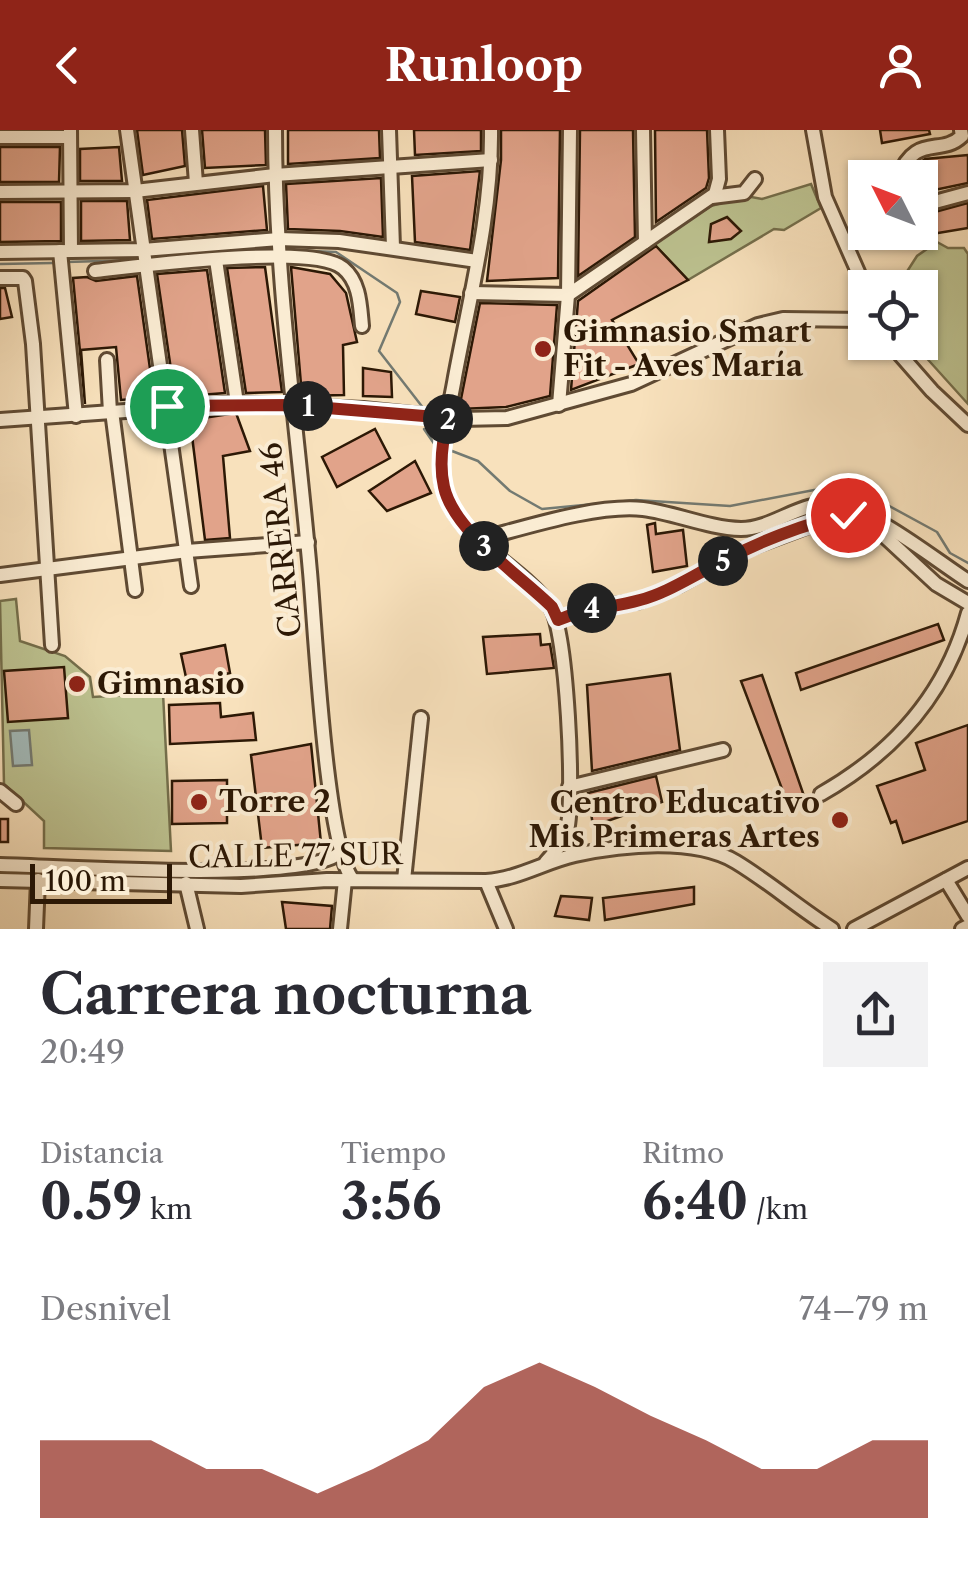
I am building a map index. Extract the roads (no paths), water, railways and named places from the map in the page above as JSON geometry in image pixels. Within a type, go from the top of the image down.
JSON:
[{"type":"street","points":[[126,130],[191,586]]},
{"type":"street","points":[[192,130],[196,184]]},
{"type":"street","name":"CARRERA 46","points":[[274,130],[291,405],[332,801],[349,880]]},
{"type":"street","points":[[389,130],[393,247]]},
{"type":"street","points":[[491,130],[491,160],[477,262],[444,438],[444,488],[477,540],[540,595],[558,620],[566,676],[567,830],[546,862]]},
{"type":"street","points":[[559,405],[568,295],[570,130]]},
{"type":"street","points":[[643,130],[645,242]]},
{"type":"street","points":[[714,194],[717,130]]},
{"type":"street","points":[[813,130],[825,197],[857,270]]},
{"type":"street","points":[[908,160],[928,145],[955,142],[962,136],[962,130]]},
{"type":"street","points":[[0,137],[70,134],[70,192],[62,274],[76,416]]},
{"type":"street","points":[[0,192],[135,191],[491,160]]},
{"type":"street","points":[[471,293],[568,295],[714,194],[744,193],[754,180]]},
{"type":"street","points":[[938,201],[968,193]]},
{"type":"street","points":[[95,271],[144,258],[280,249],[393,247],[477,262]]},
{"type":"street","points":[[0,252],[216,260],[280,249],[344,269],[354,281],[362,326]]},
{"type":"street","points":[[216,260],[236,403]]},
{"type":"street","points":[[0,278],[23,278],[33,344],[52,645]]},
{"type":"street","points":[[0,420],[236,403],[448,418],[507,418],[631,384],[758,326],[783,319],[848,322]]},
{"type":"street","points":[[107,360],[134,590]]},
{"type":"street","points":[[905,360],[968,425]]},
{"type":"street","points":[[477,540],[624,508],[739,529],[760,526],[821,504],[838,505],[862,512],[968,582]]},
{"type":"street","points":[[558,620],[582,610],[640,601],[739,552],[827,518],[848,515],[866,520],[936,584],[968,603]]},
{"type":"street","points":[[0,575],[130,558],[308,542]]},
{"type":"street","points":[[821,794],[873,762],[931,698],[961,640],[968,613]]},
{"type":"street","points":[[404,880],[421,718]]},
{"type":"street","points":[[569,787],[723,750]]},
{"type":"street","points":[[0,791],[16,804]]},
{"type":"street","points":[[567,830],[586,853]]},
{"type":"street","name":"CALLE 77 SUR","points":[[0,880],[252,886],[327,880],[486,882],[504,880],[546,862],[586,853],[673,845],[733,860],[832,929]]},
{"type":"street","name":"CALLE 77 SUR","points":[[0,866],[258,871],[324,863],[341,852]]},
{"type":"street","points":[[324,863],[332,870],[327,880]]},
{"type":"street","points":[[854,929],[968,868]]},
{"type":"street","points":[[36,929],[38,880]]},
{"type":"street","points":[[340,929],[349,880]]},
{"type":"street","points":[[946,880],[968,916]]},
{"type":"street","points":[[486,882],[506,929]]},
{"type":"street","points":[[186,883],[197,929]]},
{"type":"water","points":[[29,730],[32,765],[13,766],[10,731]]},
{"type":"waterway","points":[[286,250],[336,252],[397,293],[400,302],[379,351],[424,409]]},
{"type":"waterway","points":[[66,262],[138,260]]},
{"type":"waterway","points":[[0,264],[53,263]]},
{"type":"waterway","points":[[424,429],[435,445]]},
{"type":"waterway","points":[[452,451],[478,461],[510,491],[542,509],[636,500],[730,506],[814,490],[858,489],[937,532],[950,553],[968,563]]},
{"type":"place","name":"Gimnasio Smart Fit - Aves María","points":[[543,349]]},
{"type":"place","name":"Gimnasio","points":[[77,684]]},
{"type":"place","name":"Torre 2","points":[[199,802]]},
{"type":"place","name":"Centro Educativo Mis Primeras Artes","points":[[840,820]]}]
